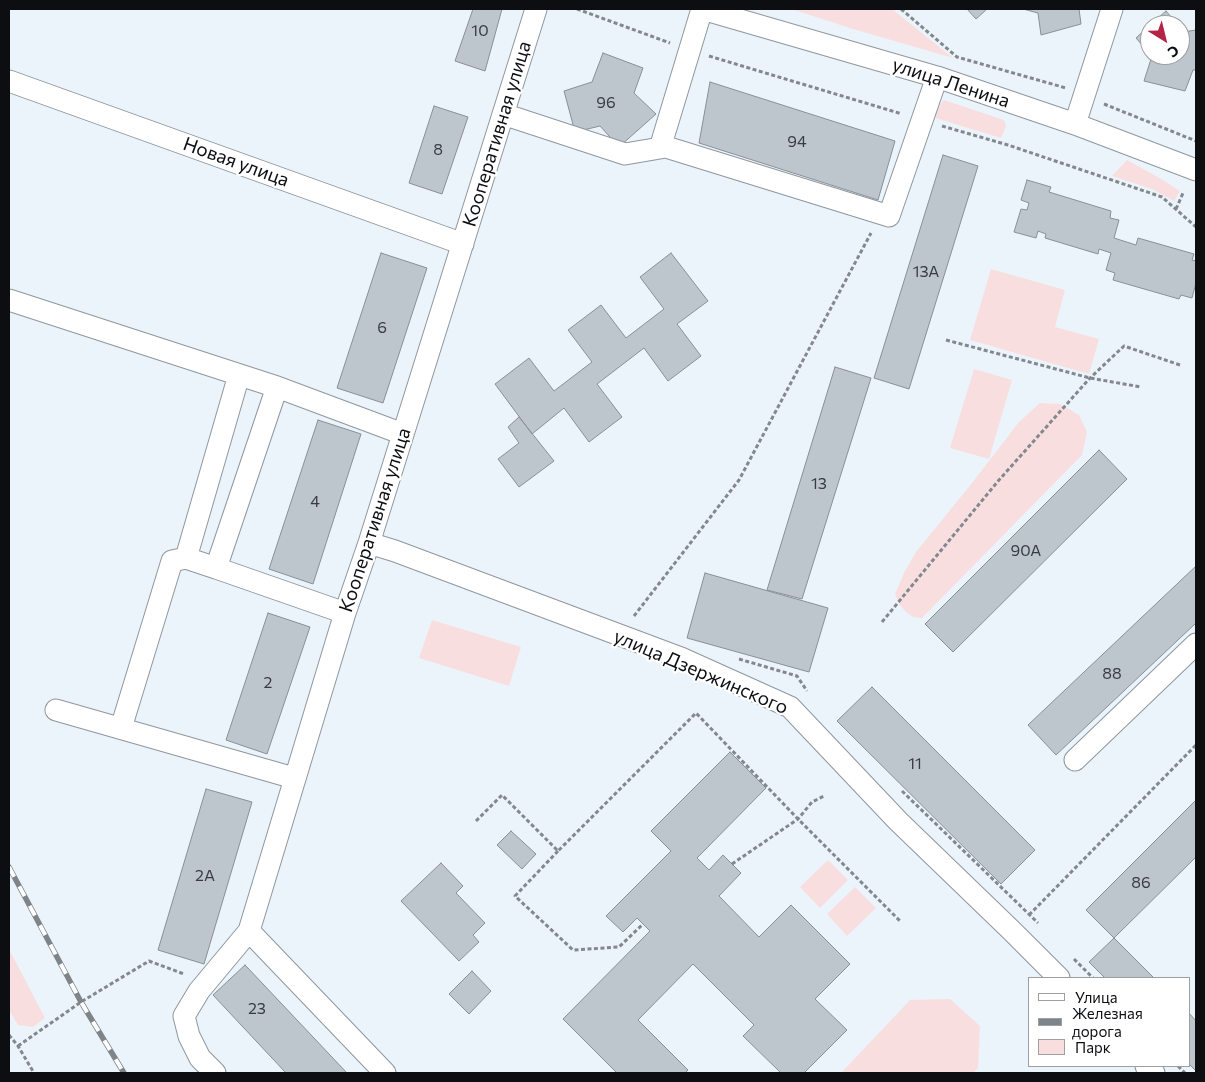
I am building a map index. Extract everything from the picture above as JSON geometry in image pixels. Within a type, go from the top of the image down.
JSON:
[{"type":"street","name":"Кооперативная улица","points":[[215,1073],[200,1058],[189,1036],[184,1016],[200,991],[249,931],[345,613],[369,543],[536,9]]},
{"type":"street","points":[[660,148],[702,9]]},
{"type":"street","name":"улица Ленина","points":[[702,9],[937,77],[1075,124],[1196,170]]},
{"type":"street","points":[[1075,124],[1112,9]]},
{"type":"street","points":[[503,114],[625,154],[666,147],[889,216],[937,77]]},
{"type":"street","name":"Новая улица","points":[[9,81],[463,244]]},
{"type":"street","points":[[9,300],[277,387],[403,434]]},
{"type":"street","points":[[186,558],[239,375]]},
{"type":"street","points":[[216,568],[277,387]]},
{"type":"street","name":"улица Дзержинского","points":[[369,543],[395,551],[680,658],[790,707],[898,821],[1058,977]]},
{"type":"street","points":[[121,728],[172,561],[186,558],[345,613]]},
{"type":"street","points":[[1075,760],[1196,644]]},
{"type":"street","points":[[56,710],[294,778]]},
{"type":"street","points":[[249,931],[385,1073]]},
{"type":"path","points":[[577,9],[690,50],[1008,145],[1162,197],[1196,227]]},
{"type":"path","points":[[901,9],[957,57],[1063,87],[1196,141]]},
{"type":"path","points":[[1176,209],[1183,193]]},
{"type":"path","points":[[634,616],[739,480],[881,214]]},
{"type":"path","points":[[946,340],[1090,378],[1140,387]]},
{"type":"path","points":[[882,622],[1000,480],[1090,378],[1124,346],[1180,365]]},
{"type":"path","points":[[643,924],[619,947],[573,950],[515,896],[696,712],[798,819],[901,922]]},
{"type":"path","points":[[1012,931],[1196,745]]},
{"type":"path","points":[[476,821],[502,795],[558,851]]},
{"type":"path","points":[[732,864],[798,819],[812,802],[824,796]]},
{"type":"path","points":[[18,1046],[81,1002],[149,962],[191,977]]},
{"type":"path","points":[[9,1035],[34,1073]]},
{"type":"green space","points":[[791,9],[892,9],[953,58],[853,29]]},
{"type":"green space","points":[[944,100],[1004,120],[1006,126],[1001,138],[932,117],[937,107]]},
{"type":"green space","points":[[1127,160],[1180,191],[1174,201],[1152,189],[1112,176]]},
{"type":"green space","points":[[991,269],[1065,290],[1055,327],[1099,339],[1089,374],[970,340]]},
{"type":"green space","points":[[974,369],[1012,380],[989,459],[950,448]]},
{"type":"green space","points":[[1040,403],[1060,404],[1079,415],[1087,432],[1082,455],[922,618],[913,617],[899,604],[895,594],[916,552],[1019,422]]},
{"type":"green space","points":[[432,620],[521,647],[509,686],[419,658]]},
{"type":"green space","points":[[828,860],[848,880],[820,908],[800,887]]},
{"type":"green space","points":[[855,887],[876,908],[847,936],[827,914]]},
{"type":"green space","points":[[9,949],[45,1018],[33,1027],[18,1025],[9,1010]]},
{"type":"green space","points":[[950,999],[980,1026],[978,1068],[973,1073],[841,1073],[910,1000]]},
{"type":"building","points":[[473,9],[502,9],[485,71],[455,61]]},
{"type":"building","points":[[967,9],[987,9],[976,19]]},
{"type":"building","points":[[1023,9],[1079,9],[1081,24],[1041,35],[1038,13]]},
{"type":"building","points":[[1166,11],[1169,15],[1161,15]]},
{"type":"building","points":[[1196,30],[1196,70],[1193,70],[1185,91],[1144,81],[1149,65],[1190,65],[1190,31]]},
{"type":"building","points":[[1140,34],[1140,43],[1136,38]]},
{"type":"building","points":[[603,53],[643,68],[634,93],[656,114],[619,147],[600,126],[575,132],[564,91],[592,82]]},
{"type":"building","points":[[710,82],[895,141],[878,200],[699,143]]},
{"type":"building","points":[[434,106],[468,117],[442,194],[409,183]]},
{"type":"building","points":[[943,155],[978,166],[909,389],[874,378]]},
{"type":"building","points":[[1027,180],[1051,187],[1049,192],[1111,211],[1110,218],[1119,220],[1114,238],[1136,245],[1138,238],[1194,254],[1192,260],[1196,261],[1196,283],[1192,298],[1181,295],[1179,299],[1113,280],[1115,273],[1106,270],[1111,253],[1099,249],[1098,254],[1045,238],[1046,234],[1038,231],[1036,238],[1014,232],[1021,209],[1027,210],[1029,203],[1021,200]]},
{"type":"building","points":[[381,253],[427,268],[383,403],[337,388]]},
{"type":"building","points":[[671,253],[708,301],[677,324],[701,356],[668,381],[644,348],[597,384],[622,417],[589,442],[564,408],[532,434],[495,384],[529,358],[554,391],[592,362],[568,330],[601,305],[626,338],[664,309],[640,277]]},
{"type":"building","points":[[835,367],[871,378],[802,599],[767,590]]},
{"type":"building","points":[[519,417],[554,461],[519,487],[498,459],[519,443],[508,427]]},
{"type":"building","points":[[318,420],[361,434],[313,584],[269,569]]},
{"type":"building","points":[[1099,450],[1127,479],[953,652],[925,624]]},
{"type":"building","points":[[1196,566],[1196,623],[1056,755],[1028,725]]},
{"type":"building","points":[[705,573],[828,608],[809,672],[687,638]]},
{"type":"building","points":[[268,613],[310,627],[267,754],[226,740]]},
{"type":"building","points":[[872,687],[1035,850],[1001,884],[837,721]]},
{"type":"building","points":[[730,752],[766,788],[697,858],[709,870],[723,855],[741,873],[719,896],[759,937],[791,905],[850,964],[815,999],[847,1030],[804,1073],[781,1073],[743,1036],[754,1025],[693,964],[638,1020],[688,1070],[685,1073],[617,1073],[563,1019],[650,931],[637,918],[623,932],[606,916],[671,851],[651,831]]},
{"type":"building","points":[[206,789],[252,802],[204,964],[158,950]]},
{"type":"building","points":[[1196,800],[1196,857],[1114,938],[1086,910]]},
{"type":"building","points":[[511,831],[536,854],[522,869],[497,845]]},
{"type":"building","points":[[441,863],[463,886],[456,893],[485,923],[473,935],[479,942],[459,961],[401,901]]},
{"type":"building","points":[[1114,938],[1153,977],[1104,977],[1089,962]]},
{"type":"building","points":[[245,965],[347,1073],[286,1073],[213,995]]},
{"type":"building","points":[[472,971],[491,991],[469,1014],[449,994]]},
{"type":"building","points":[[1190,1014],[1196,1021],[1196,1071],[1190,1065]]},
{"type":"railway","points":[[9,867],[81,1002],[124,1073]]}]
